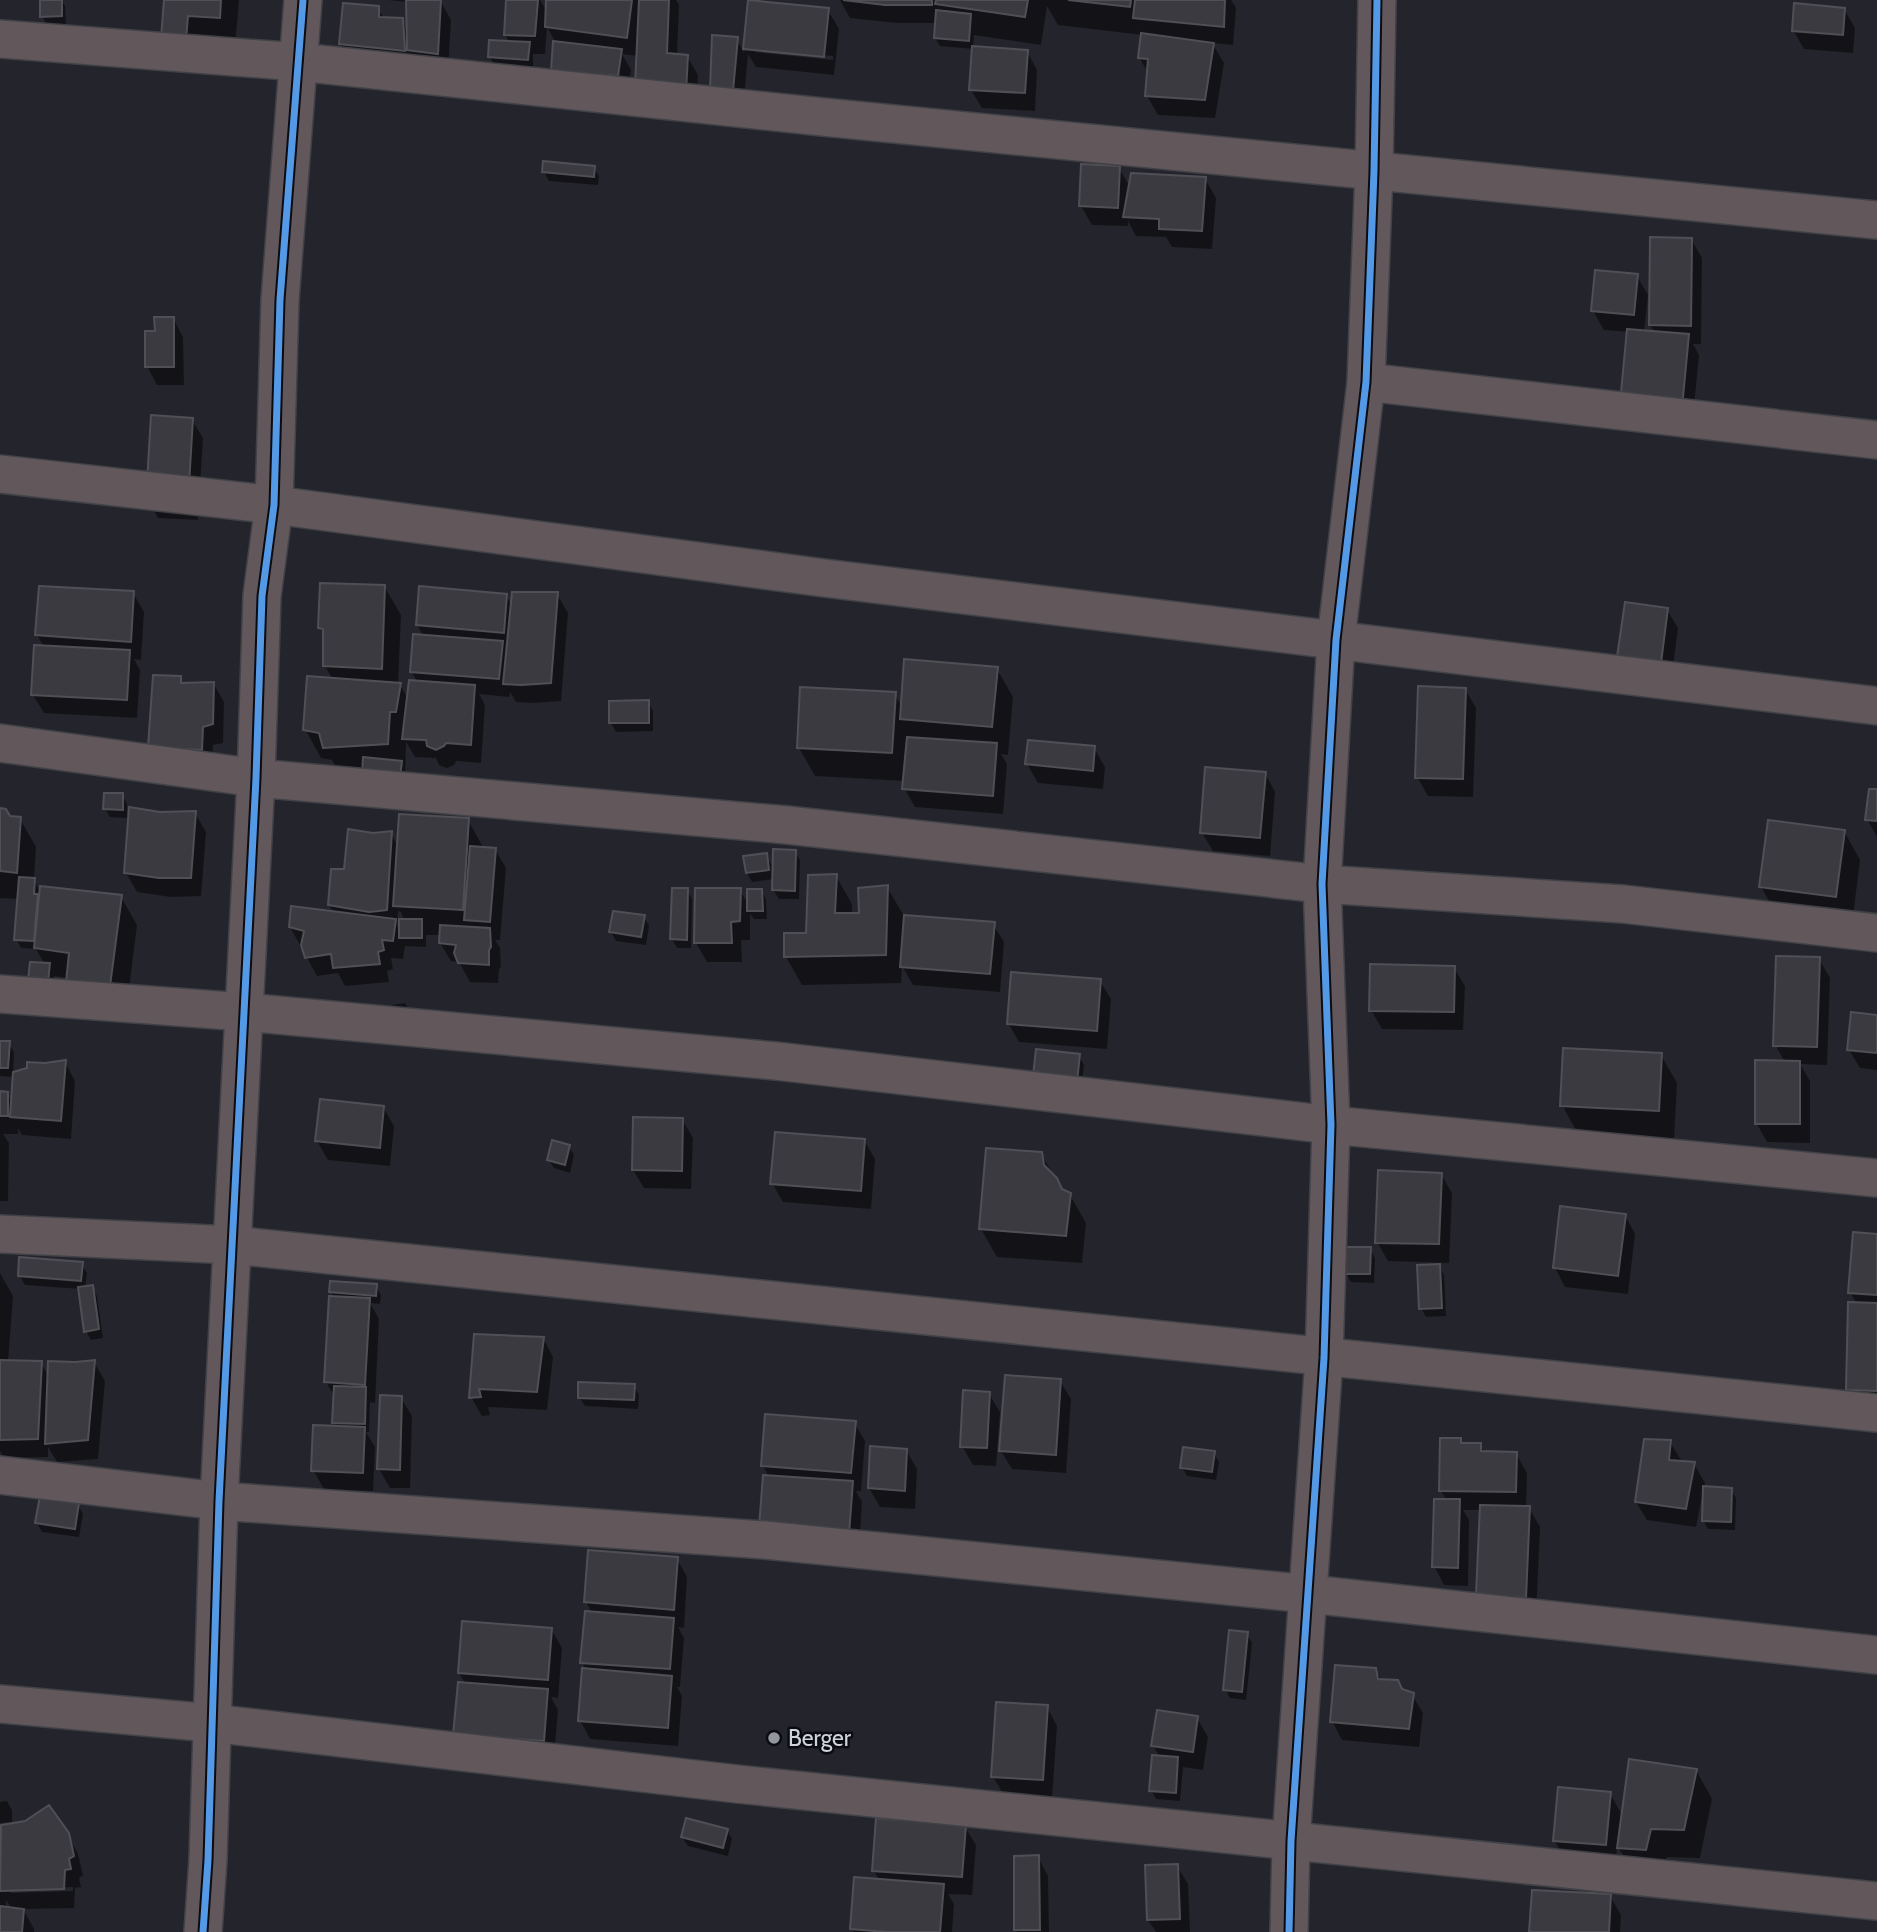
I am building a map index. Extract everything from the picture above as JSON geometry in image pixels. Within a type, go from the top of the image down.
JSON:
[{"type":"street","points":[[203,1932],[208,1860],[219,1501],[256,778],[262,596],[274,505],[280,300],[303,0]]},
{"type":"street","points":[[1289,1932],[1291,1841],[1324,1358],[1331,1125],[1322,884],[1336,640],[1366,382],[1377,0]]},
{"type":"street","points":[[0,38],[299,62],[837,119],[1877,219]]},
{"type":"street","points":[[1366,382],[1877,440]]},
{"type":"street","points":[[0,474],[274,505],[810,577],[1877,706]]},
{"type":"street","points":[[0,743],[256,778],[787,825],[1322,884],[1623,904],[1877,933]]},
{"type":"street","points":[[0,994],[776,1061],[1331,1125],[1877,1178]]},
{"type":"street","points":[[0,1234],[232,1245],[1877,1413]]},
{"type":"street","points":[[0,1475],[219,1501],[765,1540],[1309,1594],[1877,1655]]},
{"type":"street","points":[[0,1704],[211,1723],[751,1785],[1877,1901]]},
{"type":"building","points":[[40,0],[62,0],[62,16],[40,17]]},
{"type":"building","points":[[164,0],[221,0],[220,18],[188,16],[186,40],[161,38]]},
{"type":"building","points":[[406,0],[441,0],[438,54],[407,50]]},
{"type":"building","points":[[506,0],[538,0],[535,36],[504,35]]},
{"type":"building","points":[[546,0],[632,0],[627,38],[545,27]]},
{"type":"building","points":[[639,0],[669,0],[667,53],[688,55],[686,92],[635,86]]},
{"type":"building","points":[[748,0],[829,8],[824,57],[743,49]]},
{"type":"building","points":[[843,0],[932,0],[932,5],[885,5]]},
{"type":"building","points":[[936,0],[1028,0],[1025,17],[935,4]]},
{"type":"building","points":[[1068,0],[1131,0],[1130,7]]},
{"type":"building","points":[[1135,0],[1225,0],[1224,27],[1133,18]]},
{"type":"building","points":[[343,3],[379,6],[379,17],[403,18],[405,51],[339,44]]},
{"type":"building","points":[[1794,3],[1845,8],[1843,35],[1792,31]]},
{"type":"building","points":[[936,10],[971,14],[969,41],[934,38]]},
{"type":"building","points":[[1141,33],[1214,43],[1205,100],[1145,96],[1148,59],[1138,58]]},
{"type":"building","points":[[712,35],[738,37],[733,91],[710,91]]},
{"type":"building","points":[[489,40],[530,42],[528,60],[488,57]]},
{"type":"building","points":[[553,41],[622,49],[618,76],[551,71]]},
{"type":"building","points":[[972,46],[1028,50],[1025,93],[969,90]]},
{"type":"building","points":[[543,161],[595,166],[594,177],[542,172]]},
{"type":"building","points":[[1081,164],[1120,166],[1118,208],[1079,206]]},
{"type":"building","points":[[1131,173],[1206,177],[1202,231],[1159,229],[1159,219],[1123,217]]},
{"type":"building","points":[[1650,237],[1692,238],[1691,326],[1649,325]]},
{"type":"building","points":[[1595,270],[1638,274],[1634,315],[1591,311]]},
{"type":"building","points":[[154,317],[174,317],[174,367],[145,367],[145,331],[155,331]]},
{"type":"building","points":[[1627,329],[1689,334],[1682,408],[1620,403]]},
{"type":"building","points":[[151,415],[193,418],[188,502],[146,499]]},
{"type":"building","points":[[320,583],[385,585],[382,669],[323,666],[323,629],[318,628]]},
{"type":"building","points":[[39,586],[134,591],[131,642],[35,635]]},
{"type":"building","points":[[419,586],[507,594],[504,633],[416,625]]},
{"type":"building","points":[[512,592],[558,592],[551,683],[503,684]]},
{"type":"building","points":[[1625,602],[1668,608],[1661,663],[1617,657]]},
{"type":"building","points":[[413,634],[503,641],[499,679],[410,672]]},
{"type":"building","points":[[34,645],[130,650],[127,700],[31,695]]},
{"type":"building","points":[[904,659],[998,667],[992,727],[900,719]]},
{"type":"building","points":[[153,675],[181,676],[181,683],[214,682],[213,724],[203,727],[202,750],[148,747]]},
{"type":"building","points":[[307,676],[401,683],[396,712],[390,712],[388,744],[323,748],[319,733],[303,730]]},
{"type":"building","points":[[409,680],[475,685],[471,745],[446,743],[436,750],[427,746],[426,740],[402,739]]},
{"type":"building","points":[[1418,686],[1466,688],[1463,779],[1415,778]]},
{"type":"building","points":[[800,687],[896,692],[892,753],[797,748]]},
{"type":"building","points":[[649,700],[649,723],[609,723],[609,701]]},
{"type":"building","points":[[907,737],[997,743],[993,796],[902,789]]},
{"type":"building","points":[[1028,740],[1095,746],[1093,771],[1025,764]]},
{"type":"building","points":[[363,757],[402,761],[400,778],[362,775]]},
{"type":"building","points":[[1205,767],[1266,772],[1260,838],[1200,833]]},
{"type":"building","points":[[1869,789],[1877,789],[1877,821],[1865,820]]},
{"type":"building","points":[[104,793],[123,793],[123,810],[103,809]]},
{"type":"building","points":[[129,807],[160,812],[196,811],[191,878],[159,878],[124,873]]},
{"type":"building","points":[[0,808],[6,809],[10,816],[21,817],[17,873],[0,871]]},
{"type":"building","points":[[399,814],[469,818],[463,910],[393,906]]},
{"type":"building","points":[[1768,820],[1845,830],[1836,897],[1759,887]]},
{"type":"building","points":[[348,829],[373,833],[392,831],[387,910],[369,912],[328,905],[331,869],[344,869]]},
{"type":"building","points":[[470,846],[496,848],[490,922],[464,920]]},
{"type":"building","points":[[773,849],[796,850],[795,891],[772,890]]},
{"type":"building","points":[[767,853],[769,870],[746,873],[743,856]]},
{"type":"building","points":[[837,874],[835,913],[859,913],[858,888],[888,885],[886,955],[784,957],[784,933],[806,933],[808,875]]},
{"type":"building","points":[[19,877],[35,878],[34,894],[38,894],[34,941],[14,940]]},
{"type":"building","points":[[40,886],[122,895],[110,986],[66,982],[69,953],[34,948]]},
{"type":"building","points":[[672,888],[688,888],[687,940],[670,939]]},
{"type":"building","points":[[695,888],[741,888],[740,921],[731,922],[732,943],[694,943]]},
{"type":"building","points":[[747,889],[762,889],[763,911],[747,911]]},
{"type":"building","points":[[291,906],[396,919],[393,941],[382,940],[384,950],[378,952],[380,964],[333,968],[331,954],[305,958],[301,945],[304,931],[289,927]]},
{"type":"building","points":[[613,911],[645,915],[641,937],[609,932]]},
{"type":"building","points":[[904,915],[995,922],[990,974],[900,967]]},
{"type":"building","points":[[399,919],[422,919],[422,938],[399,938]]},
{"type":"building","points":[[440,925],[490,928],[489,965],[458,963],[454,953],[456,945],[439,943]]},
{"type":"building","points":[[1776,956],[1820,957],[1817,1047],[1773,1046]]},
{"type":"building","points":[[30,962],[50,963],[48,982],[28,980]]},
{"type":"building","points":[[1370,964],[1455,966],[1454,1012],[1369,1011]]},
{"type":"building","points":[[1011,972],[1101,979],[1097,1031],[1007,1024]]},
{"type":"building","points":[[1851,1012],[1877,1015],[1877,1053],[1847,1050]]},
{"type":"building","points":[[0,1041],[10,1041],[8,1068],[0,1068]]},
{"type":"building","points":[[1563,1048],[1662,1053],[1659,1111],[1560,1106]]},
{"type":"building","points":[[1036,1049],[1080,1054],[1077,1082],[1033,1076]]},
{"type":"building","points":[[66,1060],[61,1121],[10,1117],[13,1072],[27,1068],[27,1062]]},
{"type":"building","points":[[1755,1060],[1800,1061],[1800,1124],[1755,1124]]},
{"type":"building","points":[[0,1091],[8,1092],[8,1116],[0,1116]]},
{"type":"building","points":[[320,1099],[384,1106],[380,1148],[315,1141]]},
{"type":"building","points":[[633,1117],[683,1118],[682,1171],[632,1170]]},
{"type":"building","points":[[775,1132],[865,1139],[861,1191],[770,1184]]},
{"type":"building","points":[[552,1140],[570,1145],[565,1165],[547,1160]]},
{"type":"building","points":[[986,1148],[1042,1152],[1044,1165],[1057,1178],[1062,1189],[1071,1193],[1066,1236],[979,1229]]},
{"type":"building","points":[[1378,1170],[1442,1173],[1439,1244],[1375,1243]]},
{"type":"building","points":[[1560,1206],[1626,1214],[1618,1276],[1553,1268]]},
{"type":"building","points":[[1853,1232],[1877,1234],[1877,1295],[1848,1293]]},
{"type":"building","points":[[1345,1247],[1371,1247],[1370,1274],[1344,1274]]},
{"type":"building","points":[[19,1257],[83,1262],[81,1281],[18,1276]]},
{"type":"building","points":[[1440,1264],[1442,1308],[1419,1309],[1417,1265]]},
{"type":"building","points":[[330,1281],[377,1284],[376,1296],[329,1292]]},
{"type":"building","points":[[93,1285],[99,1329],[84,1332],[78,1287]]},
{"type":"building","points":[[329,1296],[370,1298],[365,1385],[324,1382]]},
{"type":"building","points":[[1848,1302],[1877,1303],[1877,1391],[1846,1390]]},
{"type":"building","points":[[474,1334],[544,1337],[537,1392],[479,1389],[481,1397],[469,1398]]},
{"type":"building","points":[[0,1360],[42,1361],[38,1439],[0,1440]]},
{"type":"building","points":[[95,1360],[88,1440],[45,1444],[48,1361]]},
{"type":"building","points":[[1005,1375],[1061,1379],[1056,1455],[999,1451]]},
{"type":"building","points":[[578,1382],[635,1384],[634,1400],[578,1398]]},
{"type":"building","points":[[334,1386],[366,1387],[365,1424],[332,1423]]},
{"type":"building","points":[[963,1390],[990,1392],[987,1448],[960,1447]]},
{"type":"building","points":[[380,1395],[402,1396],[400,1470],[377,1469]]},
{"type":"building","points":[[765,1414],[856,1421],[851,1473],[761,1466]]},
{"type":"building","points":[[313,1425],[365,1427],[363,1473],[311,1471]]},
{"type":"building","points":[[1440,1438],[1461,1438],[1461,1443],[1481,1443],[1481,1451],[1517,1452],[1516,1492],[1439,1491]]},
{"type":"building","points":[[1644,1439],[1671,1440],[1669,1460],[1695,1462],[1686,1509],[1635,1502]]},
{"type":"building","points":[[870,1446],[907,1449],[905,1491],[868,1488]]},
{"type":"building","points":[[1183,1447],[1215,1451],[1212,1472],[1180,1468]]},
{"type":"building","points":[[763,1475],[853,1481],[849,1534],[759,1527]]},
{"type":"building","points":[[1703,1486],[1732,1488],[1731,1522],[1702,1521]]},
{"type":"building","points":[[40,1496],[79,1503],[75,1529],[35,1523]]},
{"type":"building","points":[[1434,1499],[1460,1499],[1458,1568],[1432,1567]]},
{"type":"building","points":[[1480,1505],[1530,1506],[1526,1598],[1476,1595]]},
{"type":"building","points":[[588,1550],[678,1557],[674,1610],[584,1602]]},
{"type":"building","points":[[585,1611],[674,1618],[670,1669],[580,1663]]},
{"type":"building","points":[[462,1621],[552,1628],[548,1680],[458,1673]]},
{"type":"building","points":[[1229,1630],[1248,1632],[1242,1692],[1223,1690]]},
{"type":"building","points":[[1335,1665],[1376,1668],[1378,1679],[1398,1680],[1402,1689],[1414,1693],[1409,1729],[1330,1722]]},
{"type":"building","points":[[582,1668],[672,1676],[668,1728],[578,1721]]},
{"type":"building","points":[[458,1682],[548,1689],[544,1741],[453,1735]]},
{"type":"building","points":[[996,1702],[1048,1705],[1043,1780],[991,1777]]},
{"type":"building","points":[[1157,1710],[1198,1716],[1193,1752],[1151,1746]]},
{"type":"building","points":[[1152,1755],[1178,1757],[1176,1793],[1149,1791]]},
{"type":"building","points":[[1629,1759],[1697,1769],[1684,1830],[1651,1829],[1646,1850],[1617,1848]]},
{"type":"building","points":[[1558,1787],[1611,1792],[1606,1845],[1553,1841]]},
{"type":"building","points":[[49,1805],[69,1833],[74,1856],[69,1859],[71,1869],[65,1870],[64,1889],[0,1891],[1,1825],[25,1821]]},
{"type":"building","points":[[686,1818],[728,1829],[723,1848],[681,1837]]},
{"type":"building","points":[[876,1818],[966,1825],[962,1877],[872,1871]]},
{"type":"building","points":[[1039,1855],[1040,1930],[1014,1930],[1014,1856]]},
{"type":"building","points":[[1178,1864],[1180,1919],[1147,1920],[1145,1865]]},
{"type":"building","points":[[854,1877],[944,1884],[940,1932],[850,1929]]},
{"type":"building","points":[[1532,1890],[1611,1894],[1609,1932],[1529,1932]]},
{"type":"building","points":[[0,1906],[24,1909],[22,1932],[0,1932]]},
{"type":"cycle path","points":[[203,1932],[208,1860],[219,1501],[256,778],[262,596],[274,505],[280,300],[303,0]]},
{"type":"cycle path","points":[[1289,1932],[1291,1841],[1324,1358],[1331,1125],[1322,884],[1336,640],[1366,382],[1377,0]]},
{"type":"place","name":"Berger","points":[[774,1738]]}]
